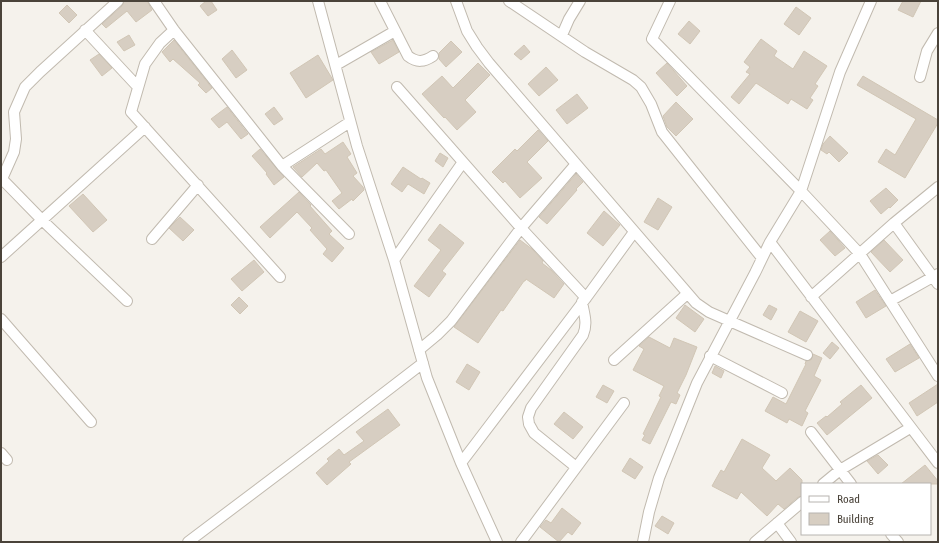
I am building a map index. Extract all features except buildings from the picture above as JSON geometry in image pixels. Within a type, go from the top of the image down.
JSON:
[{"type":"street","points":[[118,1],[25,87],[14,112],[16,139],[14,152],[1,179],[127,301]]},
{"type":"street","points":[[154,1],[174,30],[282,166],[349,234]]},
{"type":"street","points":[[318,1],[350,122],[394,260],[427,378],[461,463],[497,542]]},
{"type":"street","points":[[380,1],[408,56],[413,60],[420,62],[433,56]]},
{"type":"street","points":[[456,1],[468,31],[477,47],[696,303],[709,312],[808,355]]},
{"type":"street","points":[[509,1],[562,35],[585,52],[633,80],[641,87],[651,104],[662,132],[762,258]]},
{"type":"street","points":[[562,35],[569,19],[580,1]]},
{"type":"street","points":[[670,1],[652,39],[801,191],[860,254],[938,376]]},
{"type":"street","points":[[643,542],[649,512],[659,478],[697,382],[770,242],[801,191],[840,72],[871,1]]},
{"type":"street","points":[[85,30],[138,87]]},
{"type":"street","points":[[174,30],[160,43],[145,64],[131,112],[280,277]]},
{"type":"street","points":[[336,65],[395,31]]},
{"type":"street","points":[[920,77],[927,51],[938,33]]},
{"type":"street","points":[[396,87],[584,300],[586,328],[583,335],[531,408],[528,417],[529,424],[534,433],[576,467]]},
{"type":"street","points":[[282,166],[350,122]]},
{"type":"street","points":[[1,257],[145,127]]},
{"type":"street","points":[[394,260],[463,162]]},
{"type":"street","points":[[419,350],[437,336],[451,321],[521,228],[576,164]]},
{"type":"street","points":[[152,239],[198,185]]},
{"type":"street","points":[[811,297],[894,223],[938,187]]},
{"type":"street","points":[[890,301],[936,278],[894,223]]},
{"type":"street","points":[[461,463],[634,232]]},
{"type":"street","points":[[770,242],[938,463]]},
{"type":"street","points":[[614,360],[688,294]]},
{"type":"street","points":[[1,319],[91,422]]},
{"type":"street","points":[[710,356],[782,393]]},
{"type":"street","points":[[188,542],[423,363]]},
{"type":"street","points":[[521,542],[624,403]]},
{"type":"street","points":[[824,483],[840,470],[910,428]]},
{"type":"street","points":[[811,432],[850,483]]},
{"type":"street","points":[[755,542],[801,503]]},
{"type":"street","points":[[777,523],[791,542]]}]
